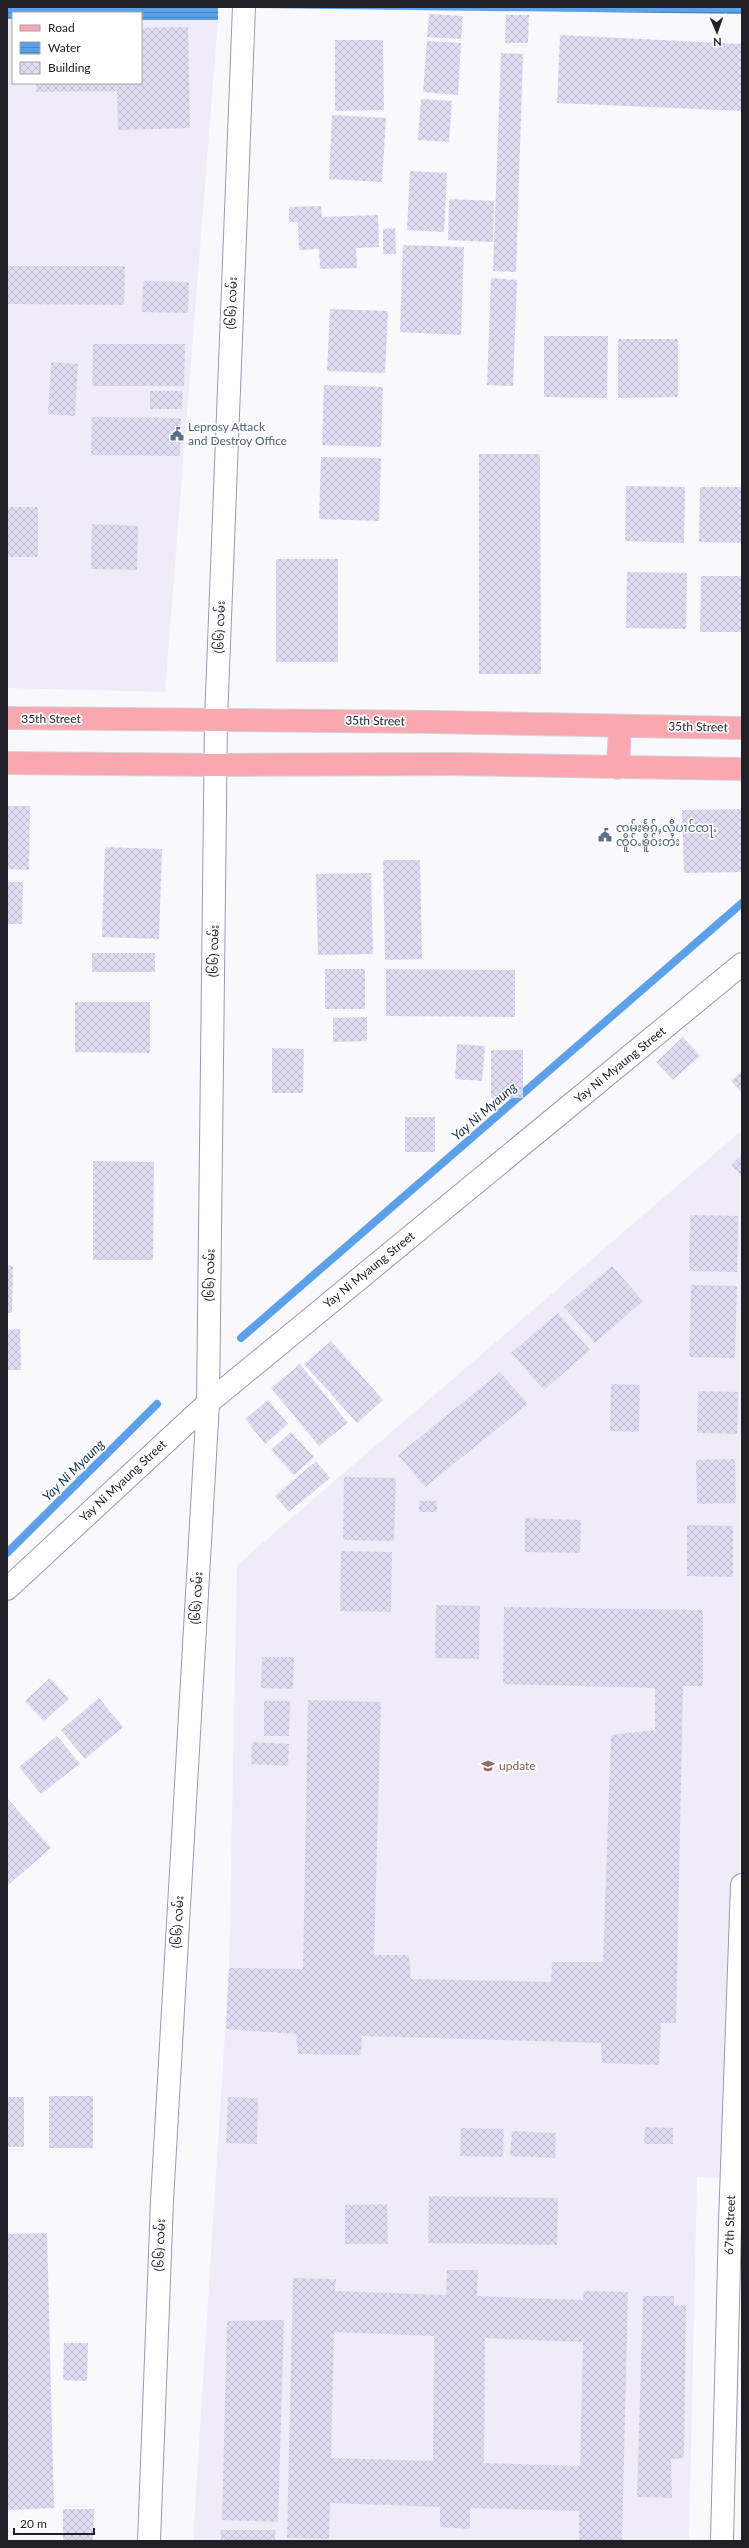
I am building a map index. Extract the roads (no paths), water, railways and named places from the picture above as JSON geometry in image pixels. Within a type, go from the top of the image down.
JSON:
[{"type":"main road","name":"35th Street","points":[[7,718],[742,728]]},
{"type":"main road","points":[[618,768],[620,726]]},
{"type":"main road","points":[[7,762],[216,766],[454,764],[742,769]]},
{"type":"street","name":"(၆၆) လမ်း","points":[[150,2541],[162,2201],[208,1403],[216,720],[244,7]]},
{"type":"street","name":"Yay Ni Myaung Street","points":[[7,1589],[208,1403],[742,964]]},
{"type":"street","name":"67th Street","points":[[722,2541],[736,2224],[742,1885]]},
{"type":"water","points":[[7,7],[218,7],[218,20],[142,20],[142,12],[12,12],[12,19],[7,19]]},
{"type":"water","points":[[742,7],[742,14],[255,8]]},
{"type":"waterway","name":"Yay Ni Myaung","points":[[241,1338],[742,903]]},
{"type":"waterway","name":"Yay Ni Myaung","points":[[7,1553],[157,1404]]},
{"type":"place","name":"Leprosy Attack and Destroy Office","points":[[177,434]]},
{"type":"place","name":"ၸုမ်းၶႅၵ်ႇလီပၢင်ၸႃႉ ၸိူဝ်ႉၶိူဝ်းတႆး","points":[[605,835]]},
{"type":"place","name":"update","points":[[488,1766]]}]
